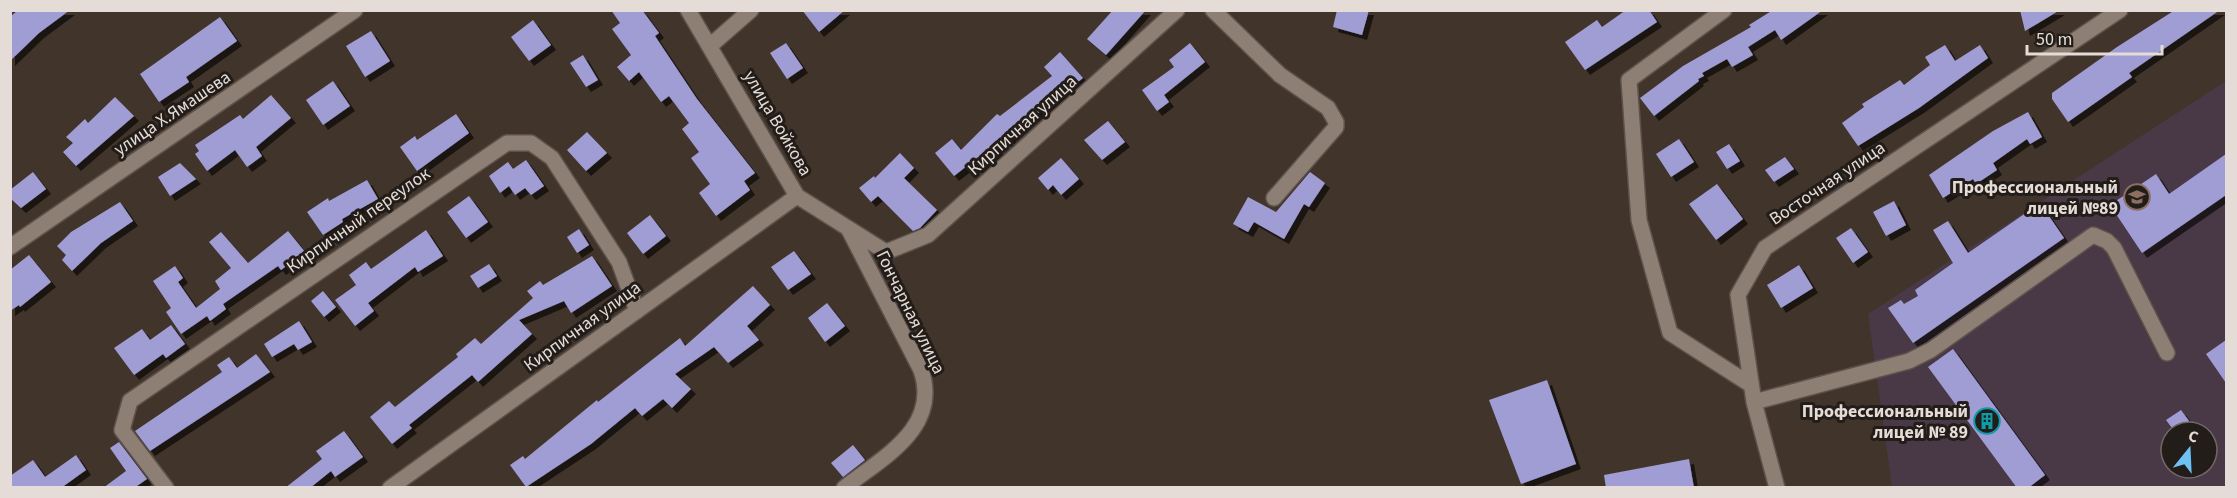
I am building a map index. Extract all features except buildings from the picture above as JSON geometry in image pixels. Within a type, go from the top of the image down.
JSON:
[{"type":"street","name":"улица Х.Ямашева","points":[[10,247],[355,10]]},
{"type":"street","name":"улица Войкова","points":[[688,10],[711,45],[797,196],[886,252]]},
{"type":"street","points":[[711,45],[751,10]]},
{"type":"street","points":[[1214,10],[1280,75],[1328,108],[1336,122],[1336,127],[1275,198]]},
{"type":"street","points":[[1724,10],[1629,80],[1640,219],[1670,333],[1751,385]]},
{"type":"street","name":"Восточная улица","points":[[1777,488],[1754,402],[1738,295],[1765,248],[2120,10]]},
{"type":"street","name":"Кирпичная улица","points":[[886,252],[928,235],[1176,11]]},
{"type":"street","name":"Кирпичный переулок","points":[[166,488],[122,430],[130,401],[507,143],[531,143],[552,158],[619,262],[637,311]]},
{"type":"street","name":"Кирпичная улица","points":[[390,488],[797,196]]},
{"type":"street","name":"Гончарная улица","points":[[844,488],[908,437],[920,420],[927,387],[921,370],[848,228]]},
{"type":"street","points":[[1754,402],[1909,362],[1931,350],[2093,235],[2107,241],[2114,248],[2167,354]]},
{"type":"shaded area","name":"Профессиональный лицей №89","points":[[2226,81],[2226,487],[1892,487],[1868,314]]},
{"type":"place","name":"Профессиональный лицей №89","points":[[2137,197]]},
{"type":"place","name":"Профессиональный лицей № 89","points":[[1987,421]]}]
